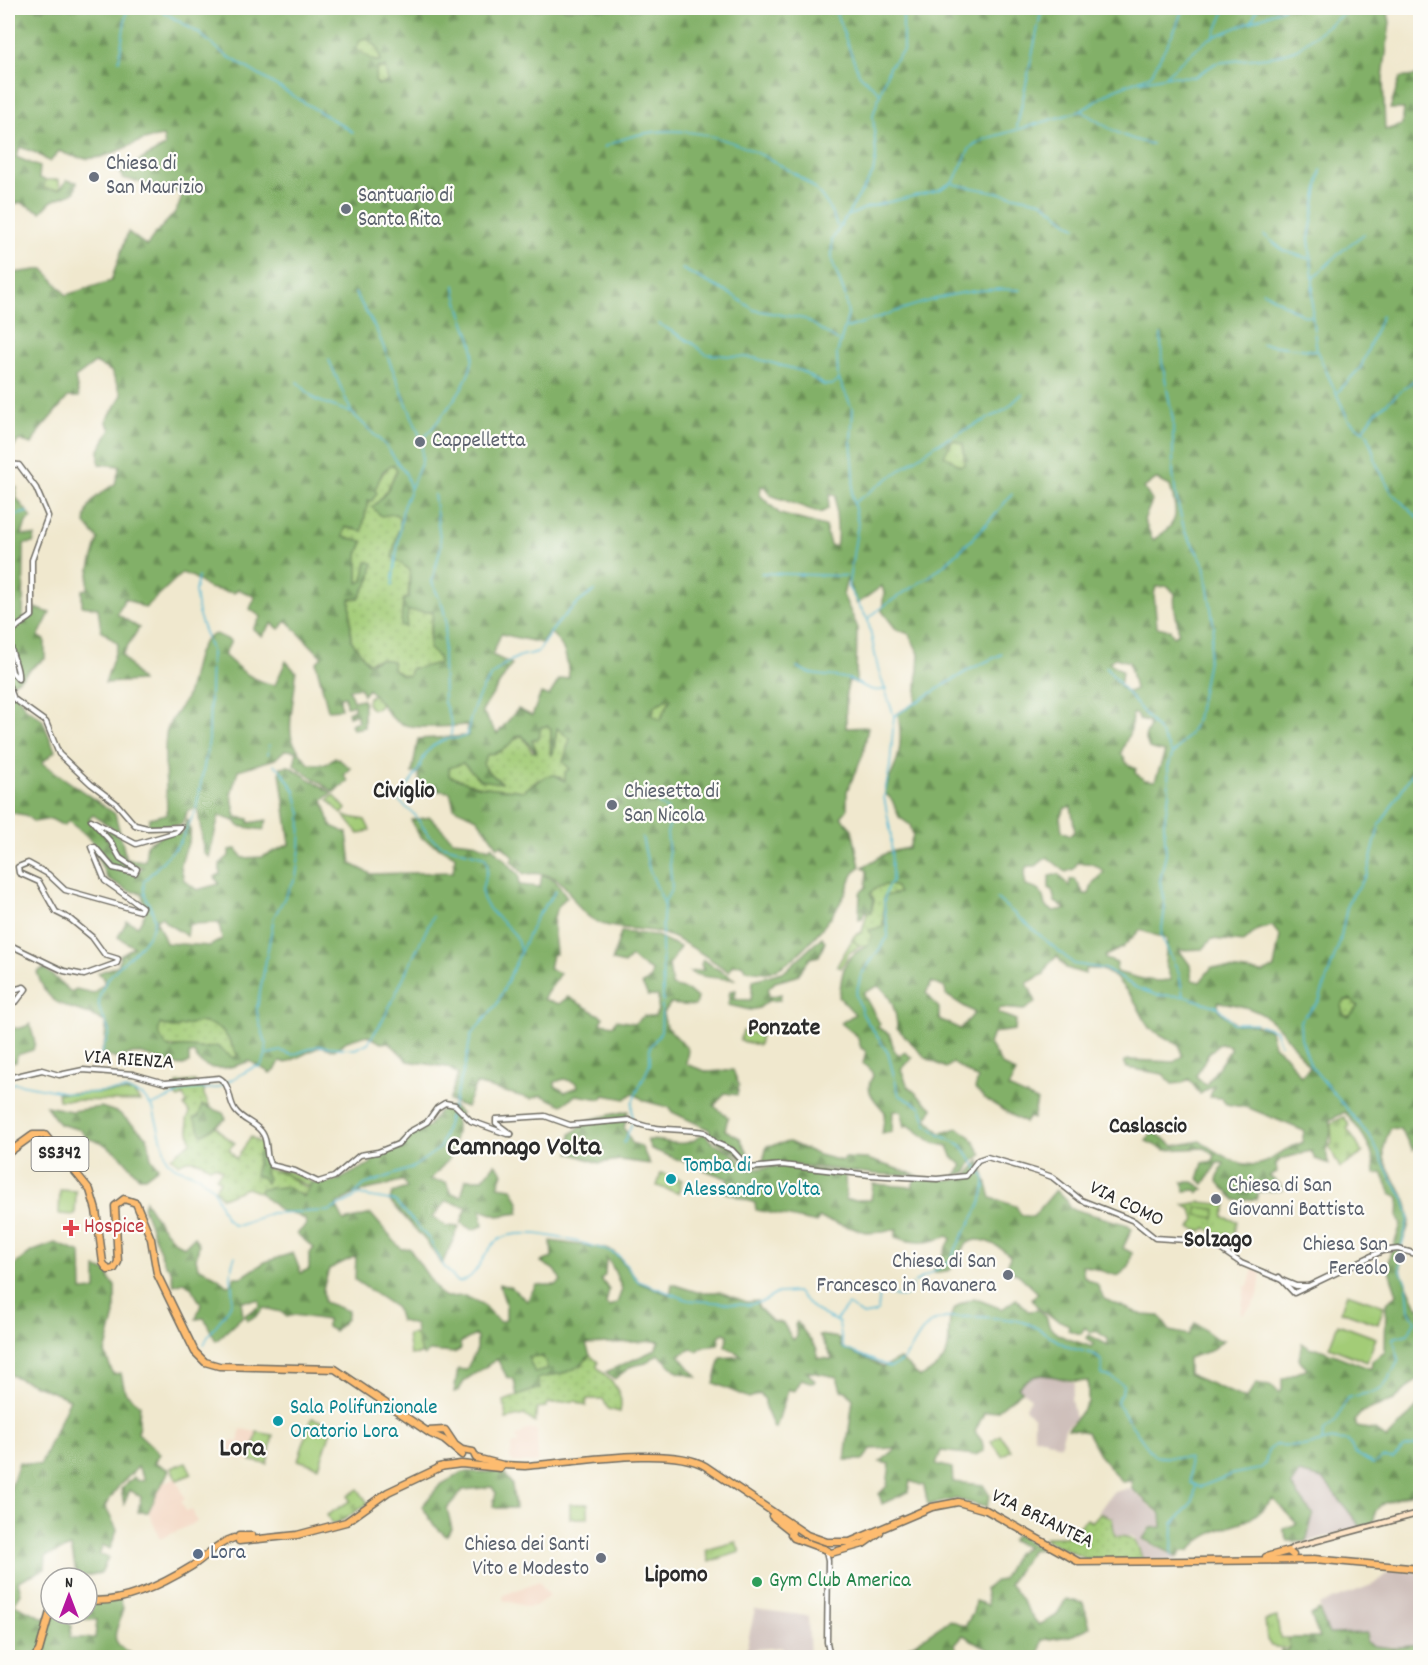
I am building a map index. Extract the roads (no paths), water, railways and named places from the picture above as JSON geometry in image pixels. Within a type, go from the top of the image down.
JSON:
[{"type":"main road","name":"SS342","points":[[8,1153],[35,1134],[45,1135],[90,1190],[96,1210],[103,1263],[108,1270],[114,1269],[118,1262],[115,1206],[124,1199],[136,1203],[151,1239],[157,1274],[195,1352],[205,1362],[219,1366],[335,1369],[428,1431],[443,1436],[459,1449],[465,1459]]},
{"type":"main road","points":[[99,1600],[116,1599],[134,1594],[192,1567],[220,1545],[237,1539],[297,1535],[346,1522],[388,1492],[439,1467],[465,1459],[476,1458],[519,1466],[665,1456],[687,1458],[705,1466],[801,1535],[830,1548],[866,1542],[885,1528]]},
{"type":"main road","points":[[465,1459],[476,1458]]},
{"type":"main road","points":[[465,1459],[524,1469],[681,1460],[704,1468],[794,1529]]},
{"type":"main road","name":"VIA BRIANTEA","points":[[885,1528],[936,1505],[963,1503],[986,1510],[1079,1562],[1131,1563],[1261,1559],[1288,1555],[1317,1560],[1420,1569]]},
{"type":"main road","points":[[1288,1555],[1297,1547],[1420,1513]]},
{"type":"main road","points":[[830,1548],[885,1528]]},
{"type":"main road","points":[[794,1529],[793,1537],[801,1535]]},
{"type":"main road","points":[[862,1535],[866,1542]]},
{"type":"main road","points":[[34,1658],[39,1651],[46,1626]]},
{"type":"street","points":[[8,464],[19,465],[36,488],[47,511],[48,520],[32,560],[32,616],[17,627],[10,645],[18,680],[12,672],[8,653]]},
{"type":"street","points":[[8,684],[14,699],[46,722],[59,754],[91,784],[116,803],[135,825],[147,828],[181,827],[179,831],[160,835],[138,844],[91,820],[111,842],[120,858],[137,869],[135,873],[113,868],[95,847],[92,847],[105,881],[142,907],[140,911],[65,890],[48,873],[28,863],[18,867],[19,873],[40,884],[56,912],[70,919],[92,938],[105,956],[118,959],[117,963],[84,975],[56,968],[8,944]]},
{"type":"street","points":[[8,987],[15,990],[24,987],[26,989],[17,1001],[8,1005]]},
{"type":"street","name":"VIA RIENZA","points":[[8,1078],[42,1070],[59,1075],[83,1070],[133,1074],[165,1083],[185,1079],[221,1079],[227,1086],[235,1111],[263,1134],[267,1158],[271,1165],[295,1171],[318,1182],[334,1177],[360,1155],[378,1152],[398,1144],[409,1132],[427,1122],[441,1104],[450,1103],[471,1121],[507,1134],[511,1134],[496,1123],[496,1119],[545,1116],[570,1125],[625,1120],[637,1125],[675,1131],[704,1132],[716,1143],[732,1150],[749,1168],[782,1165],[870,1175],[933,1178],[962,1177],[969,1174],[974,1166]]},
{"type":"street","name":"VIA COMO","points":[[974,1166],[978,1160],[990,1157],[1052,1177],[1081,1200],[1134,1221],[1155,1238],[1186,1240],[1194,1243],[1205,1242],[1241,1263],[1279,1277]]},
{"type":"street","points":[[1279,1277],[1293,1292],[1382,1251],[1400,1250],[1420,1255]]},
{"type":"street","points":[[1279,1277],[1295,1285],[1308,1286]]},
{"type":"street","points":[[830,1548],[826,1642],[830,1658]]},
{"type":"waterway","points":[[119,60],[127,8]]},
{"type":"waterway","points":[[157,8],[200,34],[224,54],[353,132]]},
{"type":"waterway","points":[[834,8],[859,74],[880,93]]},
{"type":"waterway","points":[[903,8],[903,51],[889,67],[873,115],[876,156],[873,173],[832,240],[832,261],[845,295],[848,315],[837,354],[838,377],[853,410],[852,495],[858,524],[848,587],[868,620],[878,669],[894,716],[890,766],[884,797],[891,834],[892,881],[884,901],[888,937],[861,975],[856,995],[863,1015],[888,1053],[899,1095],[921,1107],[927,1125],[940,1135],[961,1145],[985,1178],[982,1200],[951,1261],[915,1282]]},
{"type":"waterway","points":[[1017,127],[1042,8]]},
{"type":"waterway","points":[[848,216],[868,207],[939,190],[954,181],[970,148],[985,139],[1081,111],[1113,90],[1151,75],[1176,27],[1183,8]]},
{"type":"waterway","points":[[1214,36],[1226,8]]},
{"type":"waterway","points":[[1251,23],[1258,8]]},
{"type":"waterway","points":[[1165,76],[1206,40],[1284,8]]},
{"type":"waterway","points":[[1141,81],[1169,76],[1194,77],[1216,63],[1276,56],[1297,49],[1351,8]]},
{"type":"waterway","points":[[1082,111],[1124,136],[1152,144]]},
{"type":"waterway","points":[[604,147],[626,138],[670,131],[691,132],[733,143],[775,162],[805,180],[827,204],[837,226]]},
{"type":"waterway","points":[[1321,170],[1309,239],[1313,278],[1312,315],[1317,351],[1348,419],[1368,435],[1377,465],[1392,493],[1420,520]]},
{"type":"waterway","points":[[953,184],[1041,201],[1076,227]]},
{"type":"waterway","points":[[1313,278],[1345,248],[1364,234]]},
{"type":"waterway","points":[[1264,235],[1284,251],[1310,259]]},
{"type":"waterway","points":[[682,269],[734,296],[754,310],[805,319],[838,341]]},
{"type":"waterway","points":[[423,440],[457,395],[471,368],[472,343],[455,285]]},
{"type":"waterway","points":[[847,328],[910,306],[953,295],[997,289],[1020,290]]},
{"type":"waterway","points":[[1262,291],[1302,315],[1311,316]]},
{"type":"waterway","points":[[355,293],[377,331],[422,441],[422,461],[403,507],[392,586]]},
{"type":"waterway","points":[[1337,393],[1361,367],[1382,315]]},
{"type":"waterway","points":[[659,324],[706,354],[754,358],[801,371],[824,385],[832,385],[839,380]]},
{"type":"waterway","points":[[1161,335],[1162,362],[1173,420],[1173,473],[1176,497],[1185,532],[1204,564],[1214,627],[1197,719],[1189,735],[1172,755],[1168,767],[1169,793],[1164,824],[1166,853],[1160,881],[1165,907],[1161,936],[1179,973],[1183,996],[1218,1007],[1233,1023],[1256,1023]]},
{"type":"waterway","points":[[1262,344],[1317,351]]},
{"type":"waterway","points":[[329,360],[351,411]]},
{"type":"waterway","points":[[1363,430],[1375,413],[1420,375]]},
{"type":"waterway","points":[[297,382],[316,400],[352,413],[385,445],[406,474],[410,487]]},
{"type":"waterway","points":[[855,502],[937,444],[1005,410],[1022,394]]},
{"type":"waterway","points":[[434,494],[441,546],[432,582],[443,607],[446,621],[443,654],[444,702],[452,724],[451,735]]},
{"type":"waterway","points":[[869,618],[945,564],[975,536],[1012,494]]},
{"type":"waterway","points":[[8,517],[28,512]]},
{"type":"waterway","points":[[761,573],[846,576]]},
{"type":"waterway","points":[[196,809],[209,740],[211,650],[198,613],[195,591],[198,577]]},
{"type":"waterway","points":[[520,951],[514,934],[489,909],[483,898],[482,888],[487,873],[485,857],[441,845],[429,836],[415,815],[398,800],[429,749],[444,740],[467,735],[477,700],[496,671],[519,657],[539,651],[563,618],[595,591]]},
{"type":"waterway","points":[[894,716],[969,670],[1002,654]]},
{"type":"waterway","points":[[797,667],[811,674],[851,680],[872,690],[886,689]]},
{"type":"waterway","points":[[1106,667],[1161,734],[1172,754]]},
{"type":"waterway","points":[[268,754],[269,745]]},
{"type":"waterway","points":[[1322,1442],[1323,1432],[1336,1421],[1347,1398],[1375,1391],[1385,1385],[1399,1359],[1393,1338],[1408,1334],[1415,1321],[1409,1310],[1407,1284],[1400,1270],[1401,1248],[1409,1216],[1404,1198],[1392,1180],[1371,1138],[1311,1066],[1301,1038],[1300,1021],[1319,1001],[1340,941],[1348,902],[1367,875],[1379,826],[1413,772],[1420,750]]},
{"type":"waterway","points":[[274,765],[278,768]]},
{"type":"waterway","points":[[153,1105],[186,1090],[217,1088],[254,1067],[260,1067],[264,1059],[266,1045],[257,1008],[274,917],[296,877],[300,848],[301,814],[295,791],[280,769]]},
{"type":"waterway","points":[[651,789],[656,801],[668,811],[670,822],[667,833],[672,888],[664,903]]},
{"type":"waterway","points":[[97,1058],[101,1054],[109,1033],[99,1007],[100,994],[114,972],[143,943],[154,921],[153,912],[145,893],[144,881],[179,844],[195,812]]},
{"type":"waterway","points":[[642,837],[649,869],[664,903],[662,935]]},
{"type":"waterway","points":[[354,1195],[364,1185],[412,1168],[440,1148],[465,1066],[471,1035],[497,1004],[536,918],[556,891]]},
{"type":"waterway","points":[[997,899],[1074,964],[1105,969],[1137,988],[1156,995],[1183,996]]},
{"type":"waterway","points":[[268,1054],[281,1051],[292,1055],[318,1046],[355,1049],[368,1043],[383,1020],[433,916]]},
{"type":"waterway","points":[[662,938],[663,1002]]},
{"type":"waterway","points":[[632,1119],[632,1103],[650,1064],[650,1047],[661,1032],[662,1005]]},
{"type":"waterway","points":[[1260,1025],[1275,1030],[1280,1044]]},
{"type":"waterway","points":[[8,1085],[15,1083],[73,1094],[126,1090],[143,1096],[153,1108],[167,1160],[175,1167],[199,1176],[213,1188],[225,1217],[233,1225],[240,1225],[271,1213],[329,1211],[359,1195],[395,1201],[429,1239],[445,1268],[458,1282],[471,1276],[490,1248],[502,1238],[526,1234],[555,1237],[610,1251],[620,1257],[638,1281],[688,1300],[748,1305],[764,1301],[778,1293],[797,1292],[815,1310],[839,1323],[843,1348],[890,1367],[903,1360],[927,1326],[941,1319],[981,1317],[1009,1319],[1029,1324],[1064,1345],[1089,1353],[1102,1361],[1102,1375],[1111,1377],[1123,1385],[1122,1393],[1117,1401],[1148,1448],[1155,1456],[1189,1459],[1191,1483],[1200,1487],[1233,1474],[1260,1469],[1265,1464],[1268,1451],[1275,1445],[1303,1446],[1334,1440],[1348,1441],[1355,1453],[1373,1464],[1382,1458],[1393,1459],[1403,1448],[1420,1444]]},
{"type":"waterway","points":[[624,1143],[632,1123]]},
{"type":"waterway","points":[[204,1345],[231,1303],[231,1270],[235,1256]]},
{"type":"waterway","points":[[836,1320],[848,1305],[863,1315],[874,1313],[878,1310],[880,1293],[903,1297],[910,1293],[912,1285]]},
{"type":"waterway","points":[[1172,1555],[1173,1524],[1193,1501],[1196,1486]]},
{"type":"place","name":"Chiesa di San Maurizio","points":[[94,177]]},
{"type":"place","name":"Santuario di Santa Rita","points":[[346,209]]},
{"type":"place","name":"Cappelletta","points":[[420,442]]},
{"type":"place","name":"Chiesetta di San Nicola","points":[[612,805]]},
{"type":"place","name":"Tomba di Alessandro Volta","points":[[671,1179]]},
{"type":"place","name":"Chiesa di San Giovanni Battista","points":[[1216,1199]]},
{"type":"place","name":"Hospice","points":[[71,1228]]},
{"type":"place","name":"Chiesa San Fereolo","points":[[1400,1258]]},
{"type":"place","name":"Chiesa di San Francesco in Ravanera","points":[[1008,1275]]},
{"type":"place","name":"Sala Polifunzionale Oratorio Lora","points":[[278,1421]]},
{"type":"place","name":"Lora","points":[[198,1554]]},
{"type":"place","name":"Chiesa dei Santi Vito e Modesto","points":[[601,1558]]},
{"type":"place","name":"Gym Club America","points":[[757,1582]]},
{"type":"district","name":"Civiglio","points":[[404,792]]},
{"type":"district","name":"Ponzate","points":[[784,1029]]},
{"type":"district","name":"Caslascio","points":[[1148,1127]]},
{"type":"district","name":"Camnago Volta","points":[[524,1148]]},
{"type":"district","name":"Solzago","points":[[1218,1241]]},
{"type":"district","name":"Lora","points":[[242,1449]]},
{"type":"district","name":"Lipomo","points":[[676,1576]]}]
